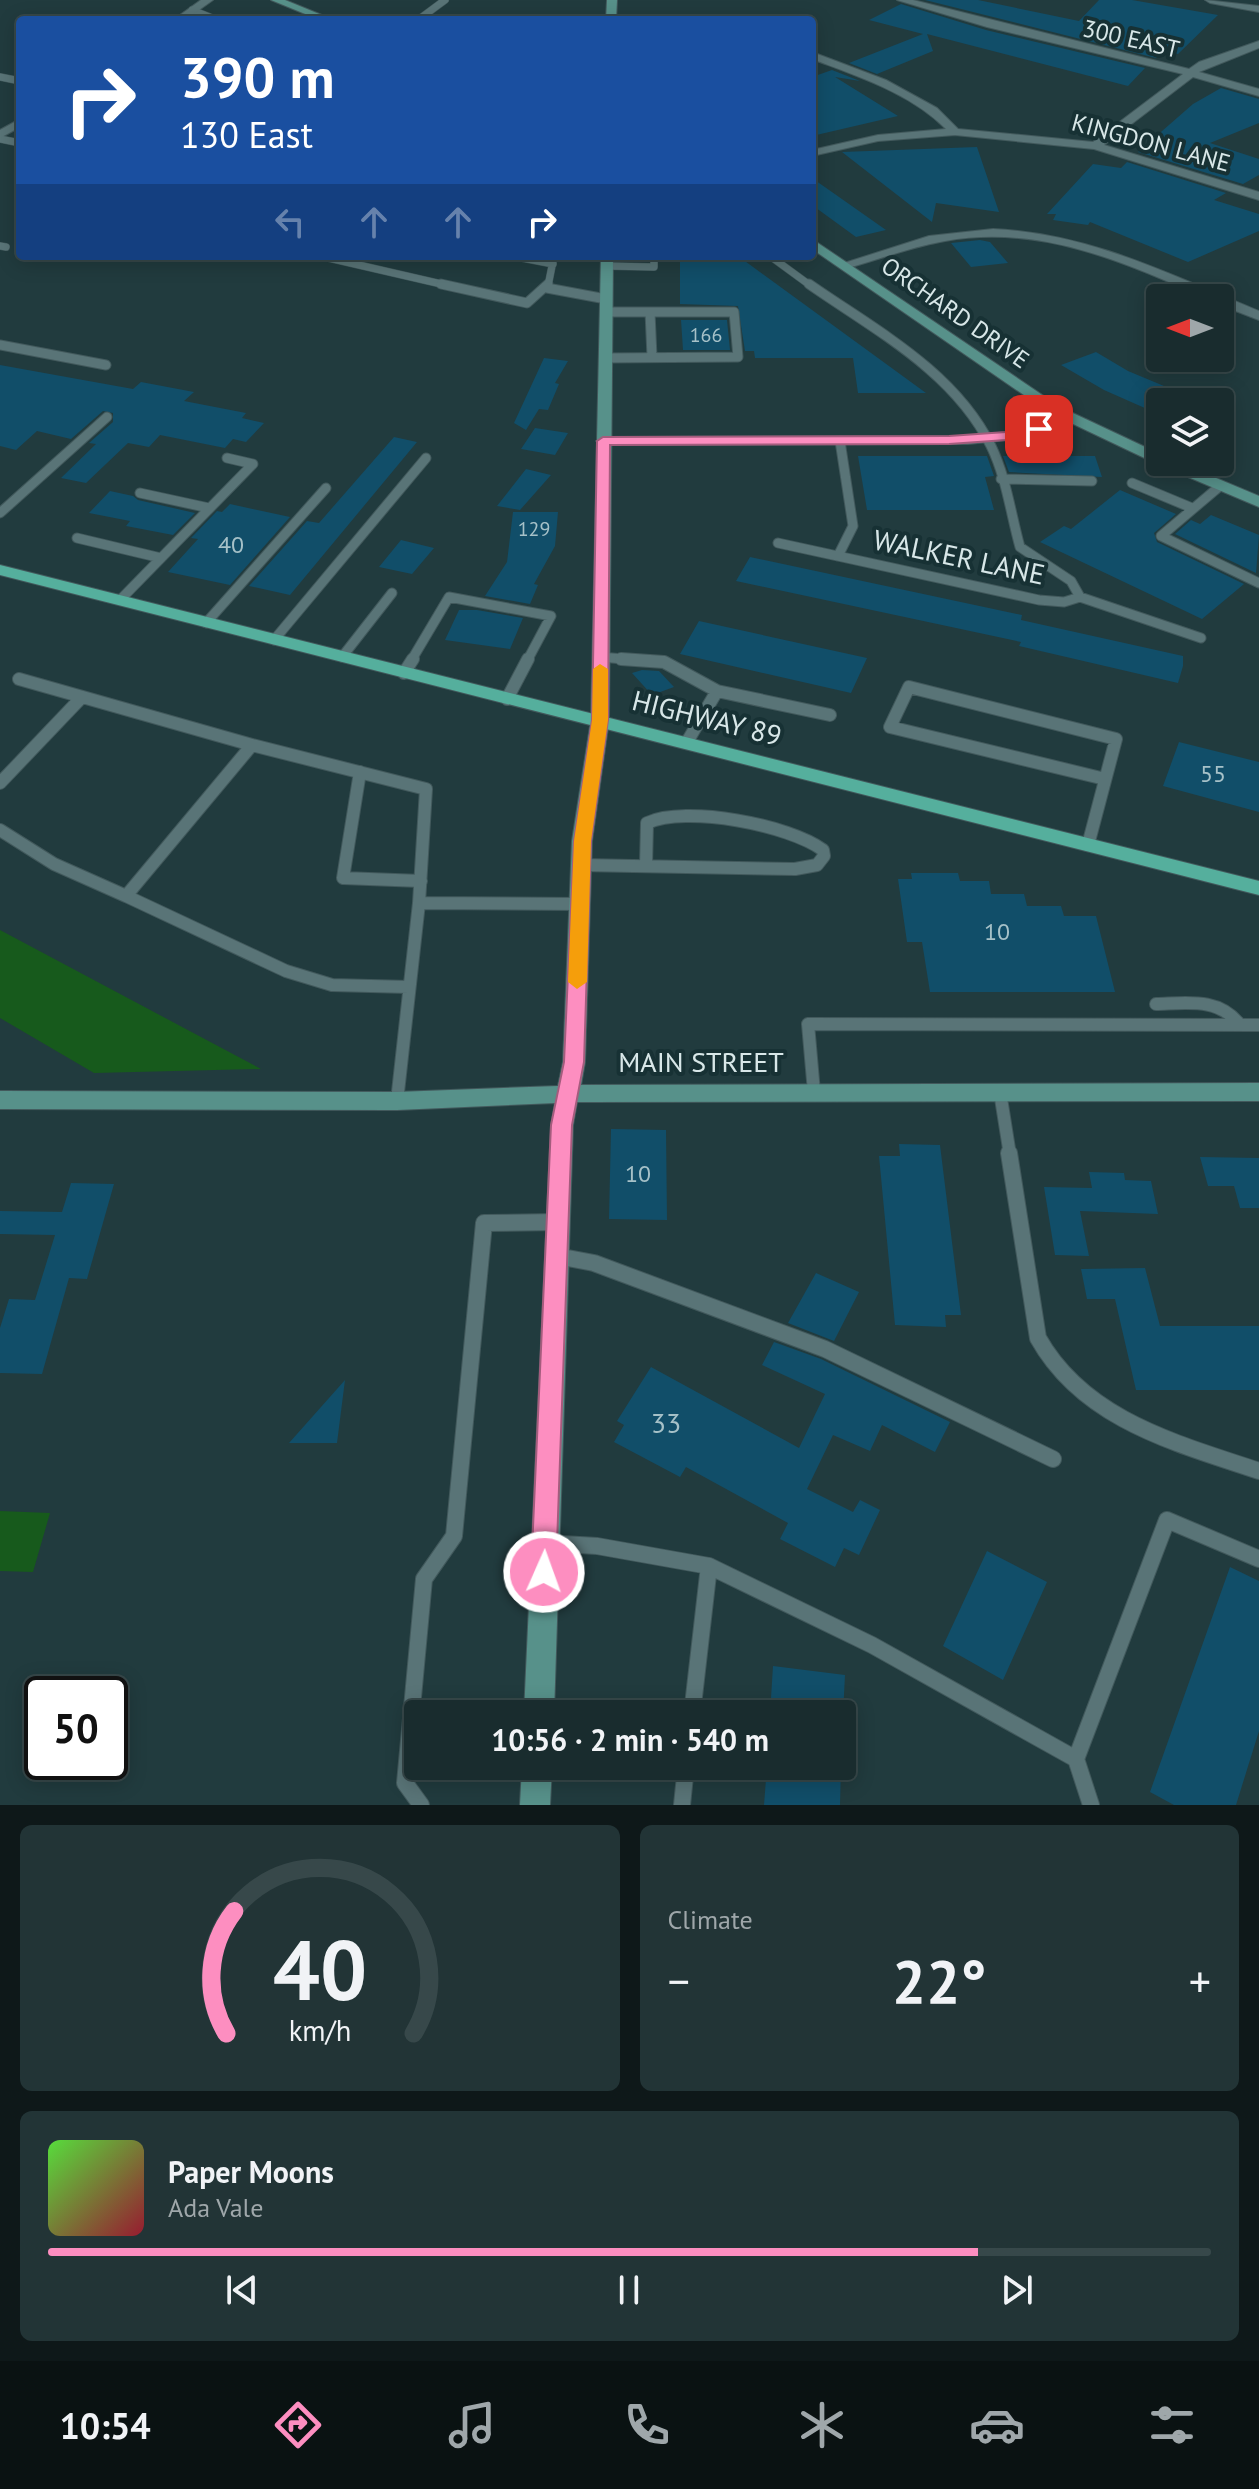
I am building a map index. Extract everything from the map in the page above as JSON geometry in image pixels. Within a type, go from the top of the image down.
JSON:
[{"type":"main road","points":[[276,0],[318,16]]},
{"type":"main road","name":"ORCHARD DRIVE","points":[[816,246],[1067,418],[1146,454]]},
{"type":"main road","points":[[539,1700],[562,1125],[574,1062],[581,865],[600,720],[606,261]]},
{"type":"main road","name":"ORCHARD DRIVE","points":[[1197,476],[1259,502]]},
{"type":"main road","name":"HIGHWAY 89","points":[[0,570],[1259,888]]},
{"type":"main road","name":"MAIN STREET","points":[[0,1100],[397,1101],[568,1094],[1259,1092]]},
{"type":"main road","points":[[535,1805],[536,1780]]},
{"type":"street","points":[[184,16],[208,0]]},
{"type":"street","name":"300 EAST","points":[[902,0],[1006,31],[1191,73],[1259,93]]},
{"type":"street","points":[[1210,0],[1259,9]]},
{"type":"street","points":[[1095,146],[1191,73],[1216,58],[1259,44]]},
{"type":"street","points":[[816,57],[882,82],[933,110],[955,132]]},
{"type":"street","name":"KINGDON LANE","points":[[816,152],[878,138],[955,132],[1095,146],[1259,196]]},
{"type":"street","points":[[844,265],[947,237],[995,232],[1036,235],[1105,250],[1183,284]]},
{"type":"street","points":[[1234,306],[1259,316]]},
{"type":"street","points":[[603,441],[988,438],[1018,435],[1067,418]]},
{"type":"lane","points":[[423,16],[445,0]]},
{"type":"lane","points":[[192,10],[207,16]]},
{"type":"lane","points":[[338,260],[527,303],[547,288],[553,260]]},
{"type":"lane","points":[[606,261],[654,267],[654,260]]},
{"type":"lane","name":"WALKER LANE","points":[[776,260],[944,380],[988,438],[1023,551],[1069,579],[1078,588],[1080,597],[1064,602],[1039,600],[778,543]]},
{"type":"lane","points":[[547,288],[606,305],[650,312],[734,312],[738,357],[605,358]]},
{"type":"lane","points":[[650,312],[652,357]]},
{"type":"lane","points":[[0,345],[106,365]]},
{"type":"lane","points":[[0,513],[107,417]]},
{"type":"lane","points":[[838,556],[853,526],[840,441]]},
{"type":"lane","points":[[120,600],[253,464],[227,458]]},
{"type":"lane","points":[[274,640],[426,458]]},
{"type":"lane","points":[[1001,479],[1092,481]]},
{"type":"lane","points":[[1132,483],[1192,508]]},
{"type":"lane","points":[[1220,486],[1162,533],[1164,540],[1259,583]]},
{"type":"lane","points":[[206,623],[251,576],[326,488]]},
{"type":"lane","points":[[140,493],[209,508]]},
{"type":"lane","points":[[77,538],[161,558]]},
{"type":"lane","points":[[342,657],[392,593]]},
{"type":"lane","points":[[404,673],[449,597],[551,616],[507,699]]},
{"type":"lane","points":[[1080,597],[1201,638]]},
{"type":"lane","points":[[601,657],[664,662],[717,691],[830,715]]},
{"type":"lane","points":[[19,679],[252,745],[426,789],[419,903],[397,1101]]},
{"type":"lane","points":[[1088,845],[1116,739],[909,687],[890,727],[1105,779]]},
{"type":"lane","points":[[687,742],[717,691]]},
{"type":"lane","points":[[0,783],[82,697]]},
{"type":"lane","points":[[126,896],[252,745]]},
{"type":"lane","points":[[360,772],[343,878],[421,881]]},
{"type":"lane","points":[[581,865],[665,869],[795,869],[817,865],[824,856],[823,850],[812,842],[733,820],[661,817],[647,823],[646,866]]},
{"type":"lane","points":[[0,830],[54,864],[286,971],[332,985],[409,987]]},
{"type":"lane","points":[[419,903],[580,904]]},
{"type":"lane","points":[[1156,1004],[1221,1006],[1233,1012],[1240,1025]]},
{"type":"lane","points":[[814,1092],[808,1024],[1259,1025]]},
{"type":"lane","points":[[1000,1092],[1038,1338],[1050,1365],[1072,1389],[1101,1407],[1153,1431],[1259,1471]]},
{"type":"lane","points":[[421,1805],[405,1783],[424,1579],[454,1536],[484,1223],[558,1222]]},
{"type":"lane","points":[[557,1256],[594,1263],[825,1349],[1053,1459]]},
{"type":"lane","points":[[1091,1805],[1076,1759],[1167,1520],[1259,1559]]},
{"type":"lane","points":[[545,1543],[597,1546],[709,1566],[872,1645],[1076,1759]]},
{"type":"lane","points":[[694,1700],[709,1566]]},
{"type":"lane","points":[[682,1805],[685,1780]]},
{"type":"green space","points":[[0,930],[261,1069],[94,1073],[0,1018]]},
{"type":"green space","points":[[0,1511],[50,1513],[33,1572],[0,1571]]},
{"type":"building","points":[[925,0],[978,0],[1079,21],[1099,0],[1132,0],[1218,15],[1178,54],[1162,51],[1156,58]]},
{"type":"building","points":[[901,4],[986,30],[1145,68],[1128,86],[927,34],[933,51],[877,74],[849,63],[923,34],[869,20]]},
{"type":"building","points":[[832,70],[860,81],[835,77],[898,116],[816,135],[816,76]]},
{"type":"building","points":[[1221,88],[1259,99],[1259,123],[1210,143],[1259,159],[1259,175],[1243,184],[1138,152],[1193,104]]},
{"type":"building","points":[[977,147],[999,212],[936,203],[932,222],[842,152]]},
{"type":"building","points":[[1127,162],[1226,193],[1214,200],[1259,214],[1259,231],[1188,262],[1090,222],[1088,225],[1053,220],[1056,214],[1047,214],[1093,164],[1121,168]]},
{"type":"building","points":[[816,181],[886,230],[856,237],[816,208]]},
{"type":"building","points":[[990,242],[1008,263],[971,267],[951,243]]},
{"type":"building","points":[[680,260],[743,260],[926,393],[858,393],[853,358],[755,358],[754,351],[745,351],[738,306],[680,304]]},
{"type":"building","points":[[681,320],[727,320],[730,350],[683,350]]},
{"type":"building","points":[[1096,352],[1128,371],[1169,388],[1146,388],[1146,409],[1104,390],[1061,365]]},
{"type":"building","points":[[544,358],[568,361],[555,383],[559,384],[548,410],[539,409],[526,430],[514,423]]},
{"type":"building","points":[[0,365],[133,389],[141,382],[194,392],[184,401],[246,413],[242,418],[264,423],[246,442],[233,439],[225,448],[160,435],[149,447],[128,443],[86,483],[61,478],[96,444],[89,443],[113,422],[113,413],[103,411],[71,439],[37,431],[16,450],[0,446]]},
{"type":"building","points":[[535,428],[568,433],[555,455],[521,449]]},
{"type":"building","points":[[394,437],[417,442],[290,595],[249,586],[307,521],[319,523]]},
{"type":"building","points":[[858,456],[987,456],[994,476],[985,477],[994,510],[867,510]]},
{"type":"building","points":[[1003,456],[1095,456],[1102,477],[1009,472]]},
{"type":"building","points":[[526,469],[551,475],[520,510],[497,506]]},
{"type":"building","points":[[1120,490],[1176,514],[1154,533],[1157,542],[1244,584],[1202,619],[1040,542],[1064,526],[1071,529]]},
{"type":"building","points":[[110,491],[195,513],[173,535],[126,526],[130,521],[89,513]]},
{"type":"building","points":[[230,504],[290,517],[230,585],[168,572],[198,539],[191,538],[217,511],[222,512]]},
{"type":"building","points":[[513,512],[558,512],[555,546],[534,584],[538,585],[530,604],[485,596],[507,562]]},
{"type":"building","points":[[1211,515],[1259,535],[1256,573],[1175,534],[1191,520],[1200,524]]},
{"type":"building","points":[[401,540],[434,548],[412,574],[379,567]]},
{"type":"building","points":[[750,557],[1022,615],[1021,620],[1183,656],[1183,666],[1178,683],[1019,646],[1021,642],[736,581]]},
{"type":"building","points":[[459,610],[523,618],[510,649],[445,640]]},
{"type":"building","points":[[699,621],[867,658],[851,693],[680,654]]},
{"type":"building","points":[[659,671],[674,687],[652,695],[632,673]]},
{"type":"building","points":[[1179,742],[1259,762],[1259,812],[1163,786]]},
{"type":"building","points":[[911,873],[958,873],[960,881],[989,881],[991,894],[1024,894],[1027,906],[1061,906],[1064,916],[1096,916],[1115,992],[930,992],[922,942],[907,942],[898,879],[912,879]]},
{"type":"building","points":[[611,1129],[666,1130],[667,1220],[609,1219]]},
{"type":"building","points":[[899,1144],[940,1145],[961,1315],[945,1315],[946,1327],[895,1325],[879,1156],[900,1156]]},
{"type":"building","points":[[1200,1157],[1259,1158],[1259,1208],[1240,1208],[1234,1186],[1208,1186]]},
{"type":"building","points":[[1089,1172],[1124,1173],[1125,1180],[1151,1181],[1158,1214],[1080,1211],[1089,1256],[1055,1255],[1044,1187],[1092,1188]]},
{"type":"building","points":[[71,1183],[114,1184],[87,1279],[69,1278],[42,1374],[0,1373],[0,1328],[9,1299],[35,1300],[55,1235],[0,1234],[0,1211],[62,1212]]},
{"type":"building","points":[[1145,1268],[1160,1326],[1259,1326],[1259,1390],[1136,1390],[1115,1299],[1087,1299],[1081,1269]]},
{"type":"building","points":[[816,1273],[859,1292],[834,1341],[788,1323]]},
{"type":"building","points":[[774,1342],[821,1359],[950,1422],[935,1452],[882,1425],[870,1451],[833,1435],[807,1489],[853,1512],[860,1500],[880,1510],[859,1555],[844,1548],[835,1567],[780,1539],[788,1523],[686,1467],[680,1477],[614,1442],[624,1425],[617,1421],[651,1367],[799,1448],[825,1394],[762,1365]]},
{"type":"building","points":[[345,1380],[337,1443],[289,1443]]},
{"type":"building","points":[[987,1551],[1047,1582],[1003,1680],[943,1646]]},
{"type":"building","points":[[1230,1567],[1259,1581],[1259,1731],[1236,1805],[1174,1805],[1150,1792]]},
{"type":"building","points":[[773,1666],[845,1675],[844,1700],[771,1700]]},
{"type":"building","points":[[766,1780],[841,1780],[840,1805],[764,1805]]},
{"type":"slow traffic","points":[[577,982],[582,841],[600,720],[600,669]]},
{"type":"route","points":[[544,1572],[562,1125],[574,1062],[582,841],[600,720],[603,441],[949,440],[1018,435],[1039,429]]}]
